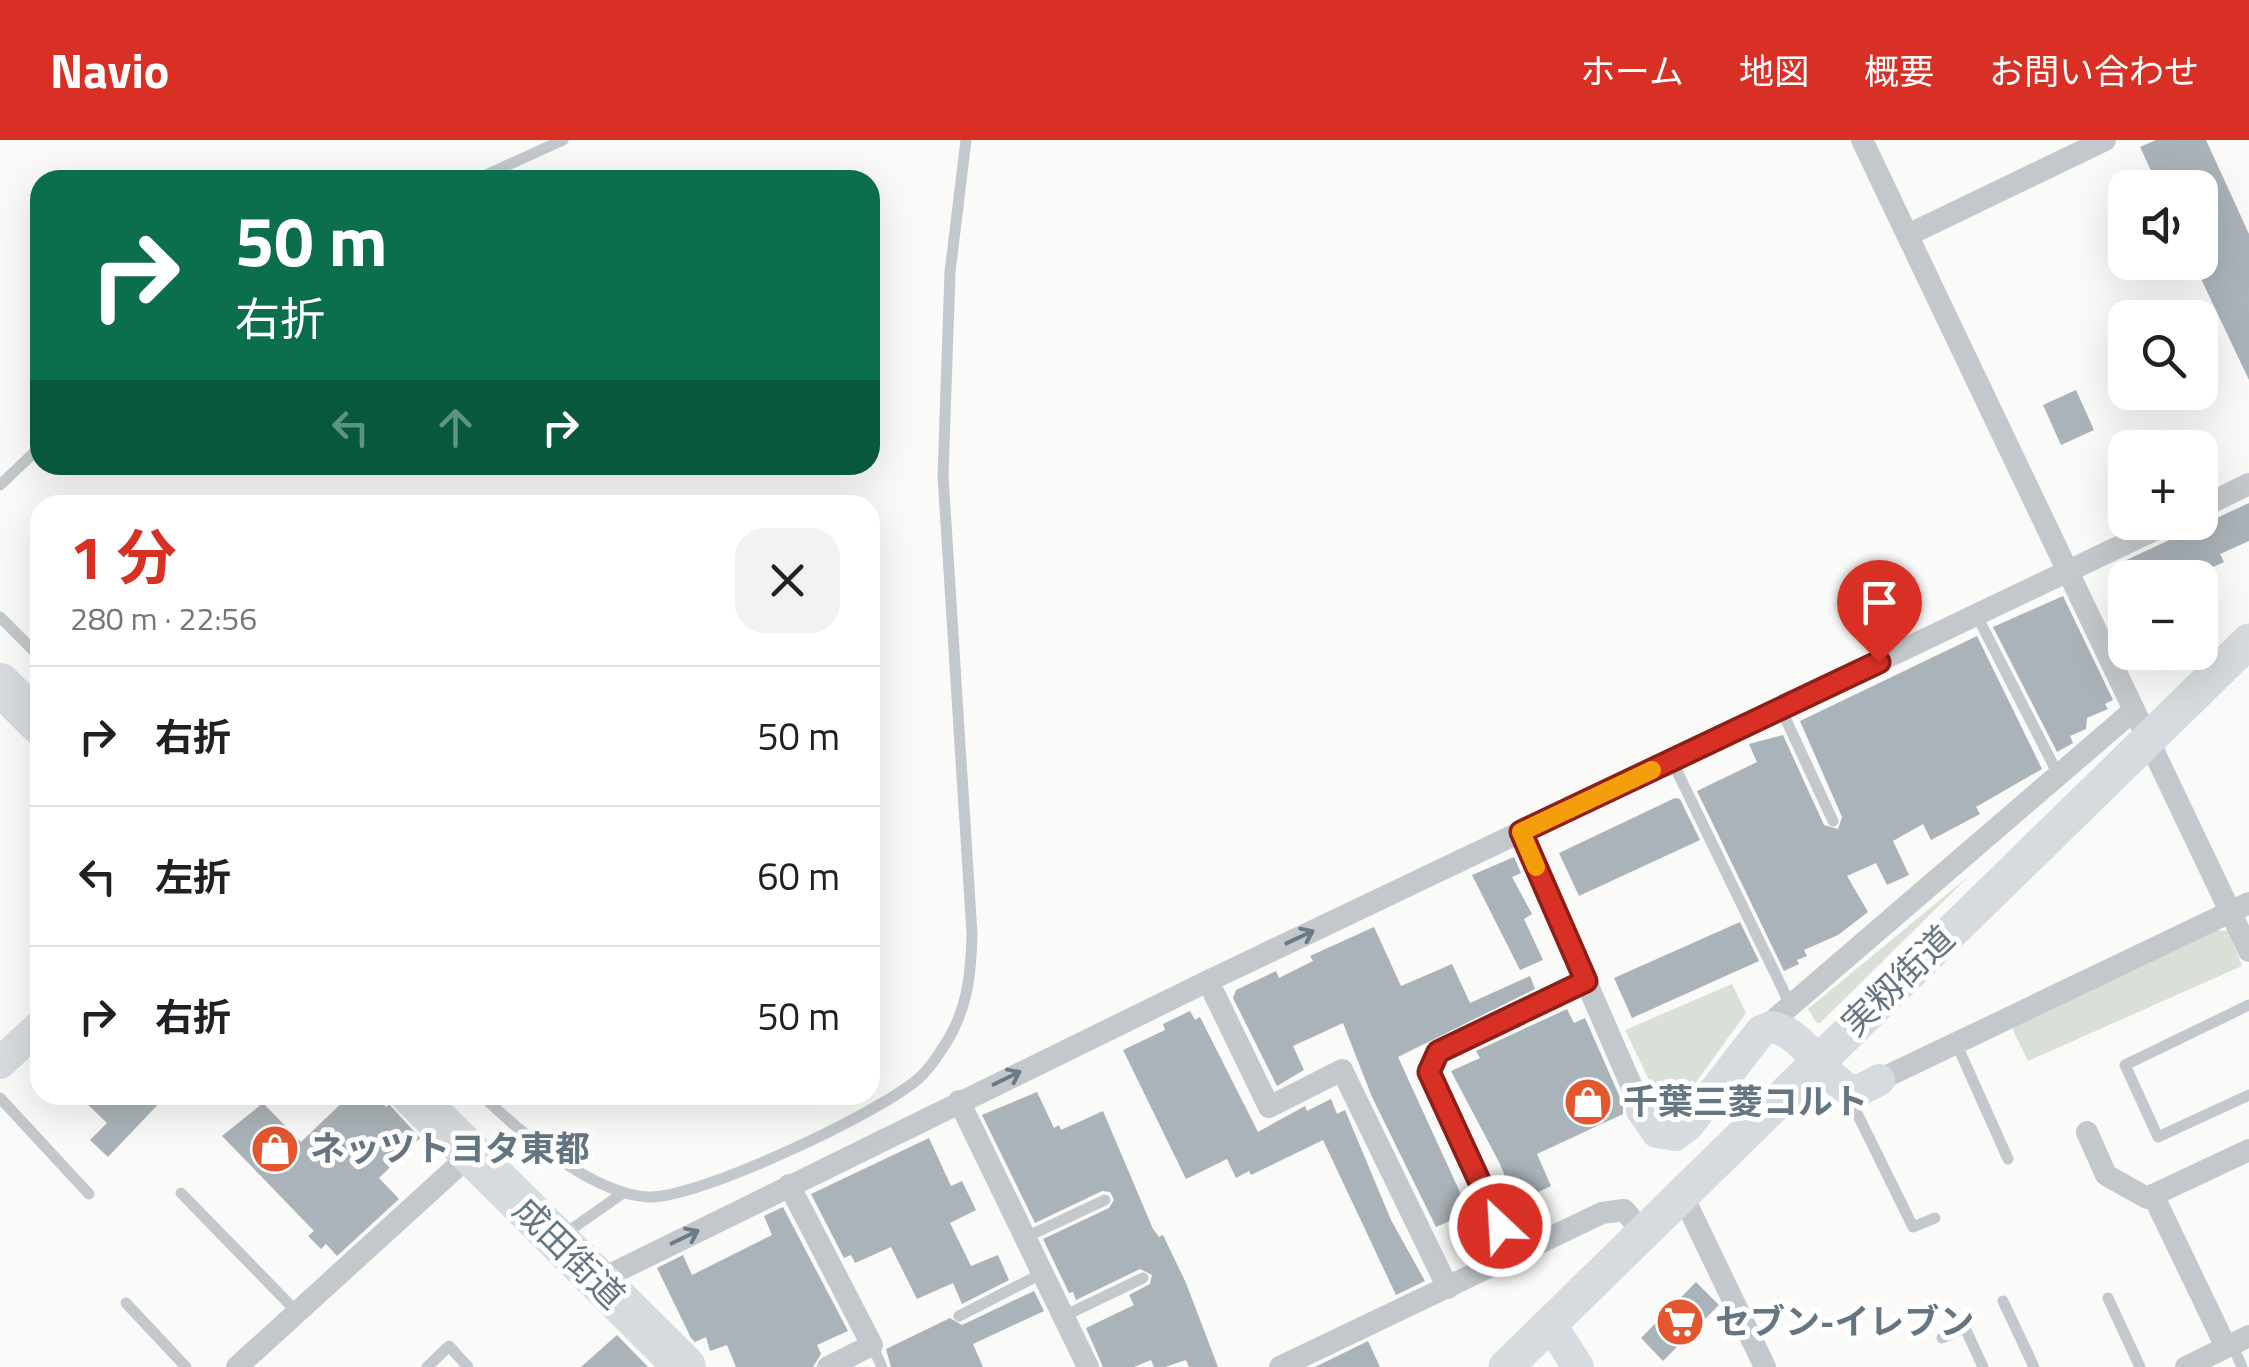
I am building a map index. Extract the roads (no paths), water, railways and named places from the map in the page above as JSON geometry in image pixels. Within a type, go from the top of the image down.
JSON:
[{"type":"highway","points":[[0,684],[30,714]]},
{"type":"highway","name":"成田街道","points":[[422,1105],[685,1367]]},
{"type":"main road","name":"実籾街道","points":[[1506,1367],[1818,1058],[2141,725],[2249,641]]},
{"type":"street","points":[[1862,140],[2141,725],[2240,908],[2249,950]]},
{"type":"street","points":[[1908,235],[2105,140]]},
{"type":"street","points":[[2218,499],[2249,484]]},
{"type":"street","points":[[597,1281],[959,1102],[2133,540]]},
{"type":"street","points":[[1521,832],[1642,1110],[1657,1132],[1675,1134],[1688,1125],[1761,1031],[1790,1004],[2060,778],[2141,725]]},
{"type":"street","points":[[1761,1031],[1780,1028],[1818,1058],[1842,1087],[1858,1090],[2240,908]]},
{"type":"street","points":[[1514,1256],[1429,1072],[1438,1052],[1586,981]]},
{"type":"street","points":[[1208,982],[1270,1107],[1342,1070],[1448,1288]]},
{"type":"street","points":[[0,1063],[30,1035]]},
{"type":"street","points":[[959,1102],[1088,1367]]},
{"type":"street","points":[[2088,1132],[2106,1175],[2147,1198],[2249,1150]]},
{"type":"street","points":[[237,1367],[471,1154]]},
{"type":"street","points":[[789,1186],[872,1345],[828,1367]]},
{"type":"street","points":[[1681,1192],[1765,1367]]},
{"type":"street","points":[[2154,1195],[2236,1343],[2186,1367]]},
{"type":"street","points":[[1280,1367],[1615,1209],[1630,1213],[1642,1231]]},
{"type":"street","points":[[1550,1323],[1578,1367]]},
{"type":"lane","points":[[497,170],[563,140]]},
{"type":"lane","points":[[880,1102],[919,1078],[942,1050],[970,991],[972,934],[943,476],[950,272],[966,140]]},
{"type":"lane","points":[[0,485],[30,456]]},
{"type":"lane","points":[[1977,616],[2060,778]]},
{"type":"lane","points":[[0,618],[30,647]]},
{"type":"lane","points":[[1781,709],[1833,821]]},
{"type":"lane","points":[[1672,761],[1790,1004]]},
{"type":"lane","points":[[2249,1005],[2125,1065],[2158,1137],[2249,1095]]},
{"type":"lane","points":[[1956,1044],[2008,1159]]},
{"type":"lane","points":[[1842,1087],[1860,1113],[1912,1227],[1935,1218]]},
{"type":"lane","points":[[0,1098],[89,1194]]},
{"type":"lane","points":[[492,1105],[516,1129],[623,1192],[650,1198],[691,1190],[753,1166],[875,1105]]},
{"type":"lane","points":[[556,1240],[623,1192]]},
{"type":"lane","points":[[181,1193],[297,1312]]},
{"type":"lane","points":[[1026,1238],[1105,1200]]},
{"type":"lane","points":[[959,1316],[1043,1273]]},
{"type":"lane","points":[[1064,1316],[1143,1278]]},
{"type":"lane","points":[[2108,1298],[2140,1367]]},
{"type":"lane","points":[[2003,1302],[2034,1367]]},
{"type":"lane","points":[[126,1303],[186,1367]]},
{"type":"lane","points":[[1942,1338],[1965,1328],[1983,1367]]},
{"type":"lane","points":[[2236,1343],[2242,1367]]},
{"type":"lane","points":[[872,1345],[882,1367]]},
{"type":"lane","points":[[426,1367],[449,1346],[468,1367]]},
{"type":"place","name":"千葉三菱コルト","points":[[1588,1102]]},
{"type":"place","name":"ネッツトヨタ東都","points":[[275,1149]]},
{"type":"place","name":"セブン-イレブン","points":[[1680,1322]]}]
